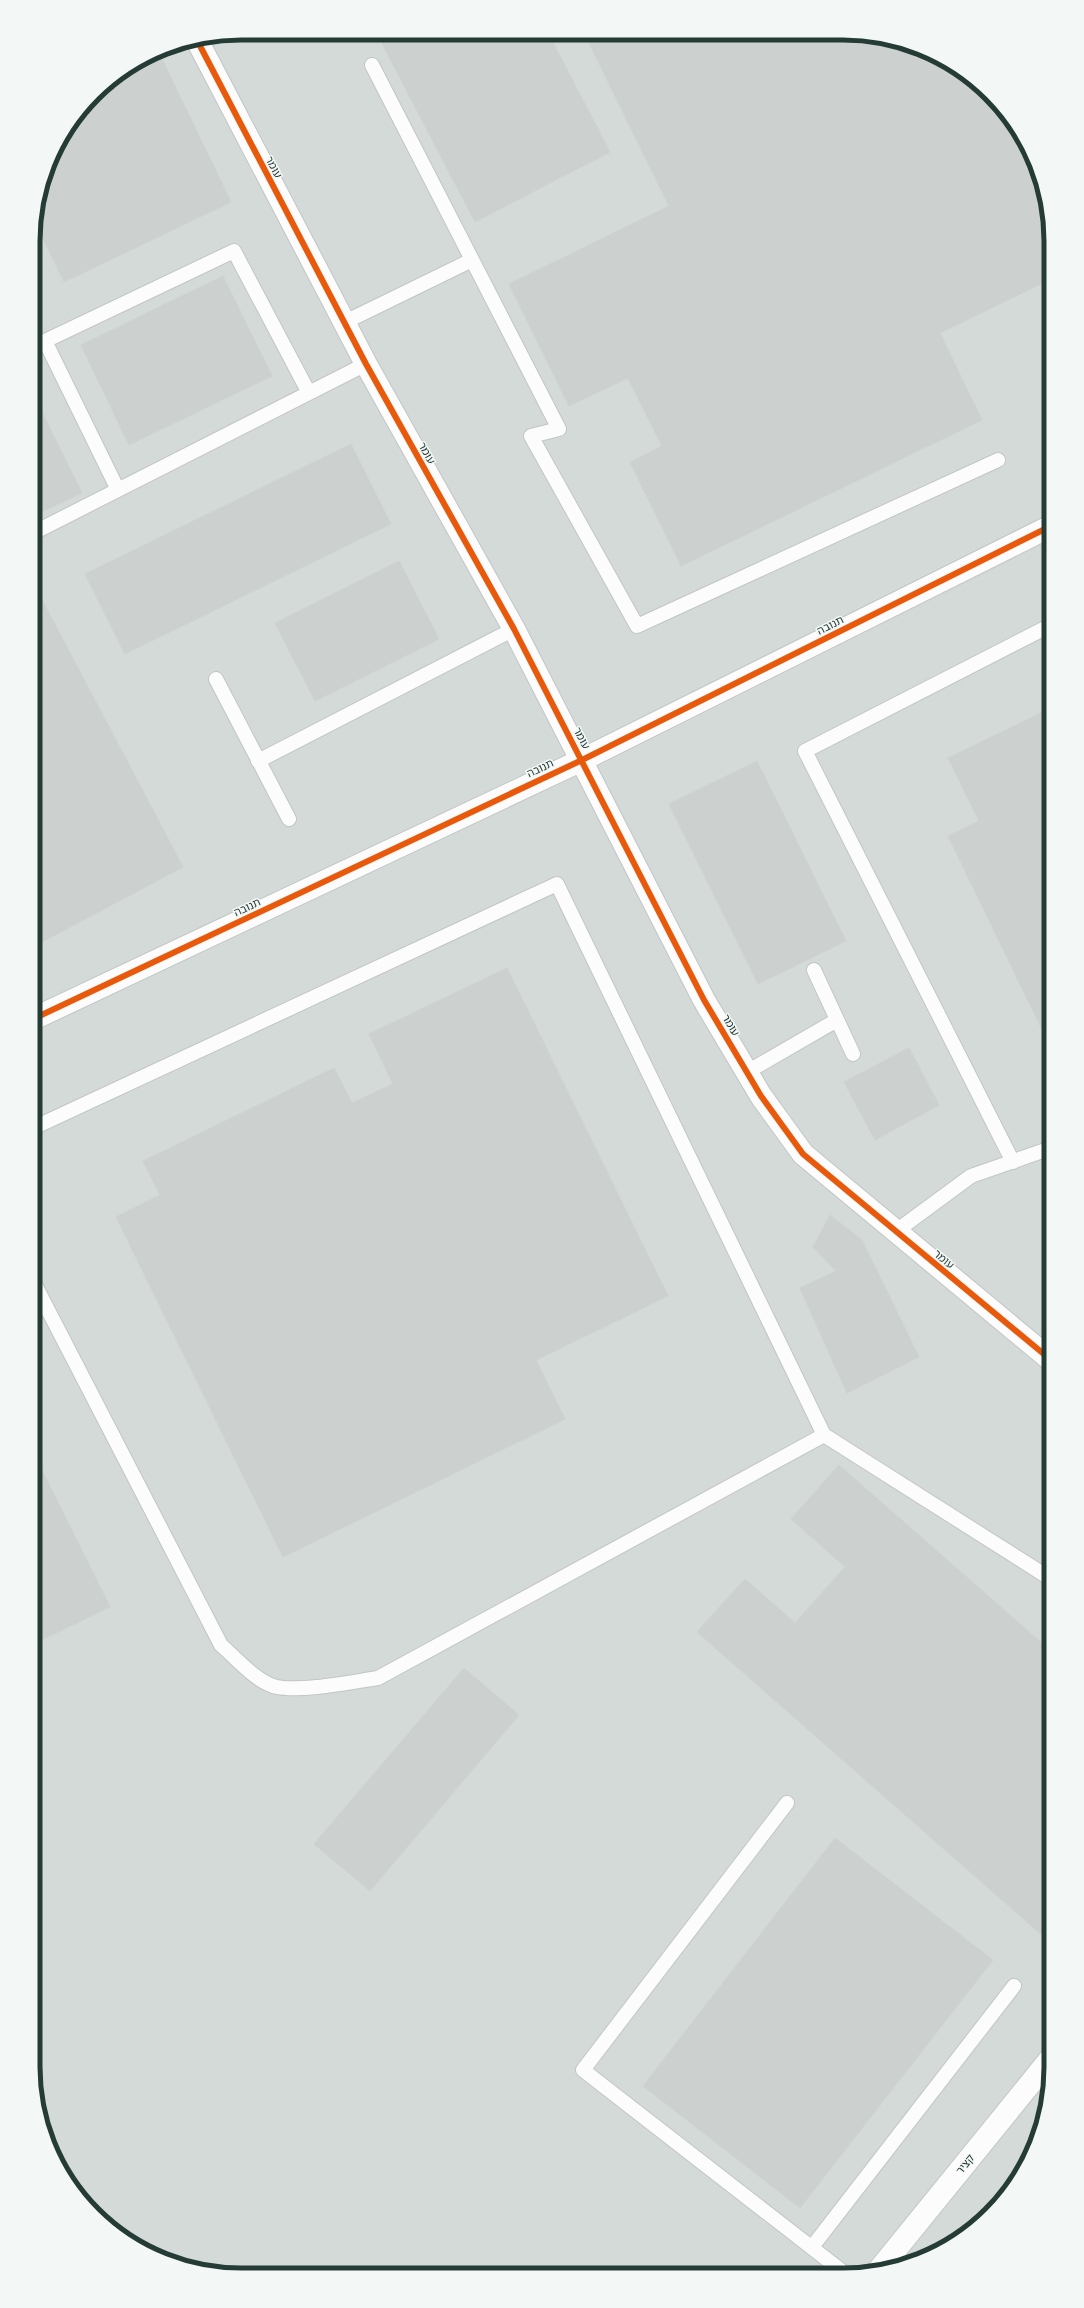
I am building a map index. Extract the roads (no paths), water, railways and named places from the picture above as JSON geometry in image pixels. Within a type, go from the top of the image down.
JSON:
[{"type":"street","name":"עומר","points":[[199,45],[366,364],[514,629],[704,1000],[761,1096],[803,1154],[1044,1354]]},
{"type":"street","name":"תנובה","points":[[40,1016],[582,760],[1044,529]]},
{"type":"street","name":"קציר","points":[[884,2263],[1044,2065]]},
{"type":"lane","points":[[372,65],[559,429],[531,436],[637,626],[998,460]]},
{"type":"lane","points":[[118,490],[45,341],[234,251],[309,393]]},
{"type":"lane","points":[[345,322],[472,260]]},
{"type":"lane","points":[[40,529],[366,364]]},
{"type":"lane","points":[[258,761],[514,629]]},
{"type":"lane","points":[[1013,1162],[805,751],[1044,629]]},
{"type":"lane","points":[[216,679],[289,819]]},
{"type":"lane","points":[[40,1125],[556,884],[824,1435],[1044,1575]]},
{"type":"lane","points":[[814,970],[853,1054]]},
{"type":"lane","points":[[747,1072],[838,1020]]},
{"type":"lane","points":[[895,1232],[971,1176],[1044,1151]]},
{"type":"lane","points":[[40,1295],[200,1607],[221,1645],[254,1675],[277,1687],[316,1687],[378,1678],[824,1435]]},
{"type":"lane","points":[[788,1803],[582,2070],[839,2268]]},
{"type":"lane","points":[[812,2247],[1014,1986]]}]
